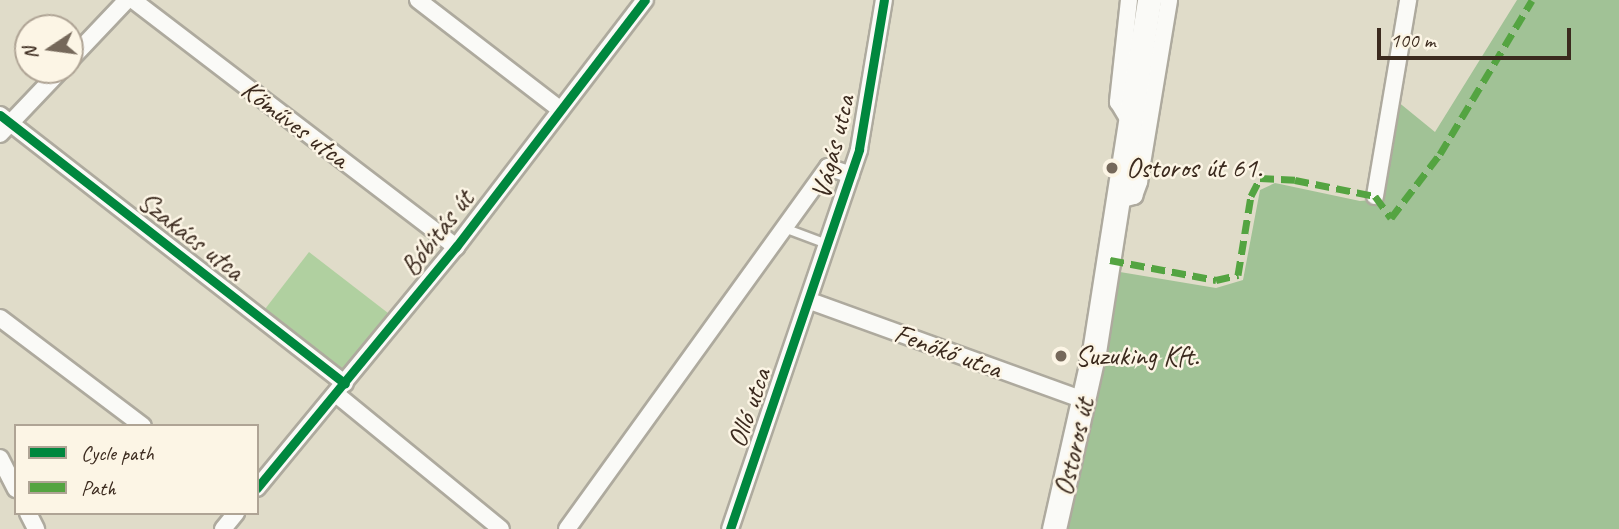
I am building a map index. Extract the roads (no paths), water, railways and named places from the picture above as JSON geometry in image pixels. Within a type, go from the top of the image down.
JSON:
[{"type":"main road","name":"Ostoros út","points":[[1054,529],[1086,401],[1149,0]]},
{"type":"street","points":[[84,46],[130,0]]},
{"type":"street","name":"Kőműves utca","points":[[130,0],[456,247]]},
{"type":"street","points":[[418,0],[561,110]]},
{"type":"street","name":"Bóbitás út","points":[[259,486],[456,247],[645,0]]},
{"type":"street","name":"Vágás utca","points":[[810,301],[830,245],[868,113],[884,0]]},
{"type":"street","name":"Ostoros út","points":[[1129,0],[1118,102],[1130,122]]},
{"type":"street","points":[[1119,200],[1134,196],[1139,182],[1169,0]]},
{"type":"street","points":[[1374,196],[1408,0]]},
{"type":"street","points":[[3,124],[46,84]]},
{"type":"street","name":"Szakács utca","points":[[3,124],[341,389],[501,529]]},
{"type":"street","name":"Vágás utca","points":[[567,529],[828,167],[851,175]]},
{"type":"street","name":"Fenőkő utca","points":[[810,301],[1086,401]]},
{"type":"street","name":"Olló utca","points":[[730,529],[810,301]]},
{"type":"street","points":[[0,318],[140,424]]},
{"type":"street","points":[[0,458],[14,485]]},
{"type":"street","points":[[223,529],[234,515]]},
{"type":"lane","points":[[784,228],[830,245]]},
{"type":"place","name":"Ostoros út 61.","points":[[1112,168]]},
{"type":"place","name":"Suzuking Kft.","points":[[1061,356]]}]
